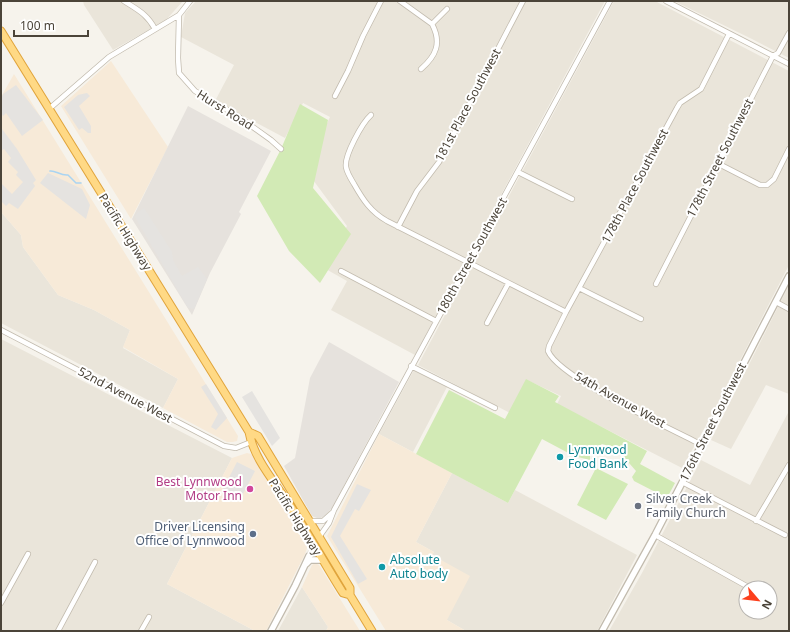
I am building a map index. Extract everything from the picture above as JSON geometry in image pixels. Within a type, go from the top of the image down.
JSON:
[{"type":"highway","name":"Pacific Highway","points":[[1,31],[249,432],[251,442],[266,470],[292,508],[343,593],[350,595]]},
{"type":"highway","name":"Pacific Highway","points":[[249,432],[258,436],[350,588],[350,595],[372,631]]},
{"type":"highway","points":[[251,442],[267,451]]},
{"type":"highway","points":[[292,508],[302,518],[313,534],[319,537]]},
{"type":"highway","points":[[316,548],[320,549],[335,563]]},
{"type":"street","points":[[124,1],[144,14],[150,20],[155,29]]},
{"type":"street","points":[[49,109],[109,57],[179,15],[190,1]]},
{"type":"street","points":[[335,96],[381,1]]},
{"type":"street","points":[[400,1],[432,24],[436,31],[438,39],[437,45],[430,60],[421,69]]},
{"type":"street","name":"181st Place Southwest","points":[[398,226],[417,191],[439,162],[522,1]]},
{"type":"street","name":"180th Street Southwest","points":[[319,537],[329,523],[411,366],[469,263],[610,1]]},
{"type":"street","points":[[666,1],[789,64]]},
{"type":"street","points":[[432,24],[447,9]]},
{"type":"street","name":"Hurst Road","points":[[179,15],[179,73],[195,92],[236,115],[272,140],[281,149]]},
{"type":"street","name":"178th Street Southwest","points":[[656,284],[773,56],[778,52],[789,33]]},
{"type":"street","name":"178th Place Southwest","points":[[549,346],[677,108],[680,103],[701,89],[729,34]]},
{"type":"street","points":[[371,115],[365,120],[347,156],[346,167],[348,174],[368,207],[380,217],[508,284],[566,312]]},
{"type":"street","points":[[717,163],[760,185],[767,185],[774,179],[789,149]]},
{"type":"street","points":[[518,172],[572,199]]},
{"type":"street","points":[[341,271],[436,321]]},
{"type":"street","name":"176th Street Southwest","points":[[602,631],[655,535],[789,276]]},
{"type":"street","points":[[487,323],[508,284]]},
{"type":"street","points":[[579,288],[641,319]]},
{"type":"street","points":[[776,302],[789,309]]},
{"type":"street","name":"52nd Avenue West","points":[[1,330],[224,446],[236,448],[251,442]]},
{"type":"street","name":"54th Avenue West","points":[[549,346],[548,351],[550,356],[578,379],[613,399],[702,445]]},
{"type":"street","points":[[411,366],[495,408]]},
{"type":"street","points":[[756,521],[789,465]]},
{"type":"street","points":[[682,482],[785,535]]},
{"type":"street","points":[[310,521],[323,521],[334,512]]},
{"type":"street","points":[[655,535],[738,581]]},
{"type":"street","points":[[271,631],[310,554],[316,548]]},
{"type":"street","points":[[1,603],[28,554]]},
{"type":"street","points":[[306,564],[313,559],[322,560]]},
{"type":"street","points":[[58,631],[95,562]]},
{"type":"street","points":[[141,631],[149,617]]},
{"type":"shaded area","points":[[83,1],[183,1],[166,20],[113,50],[84,5]]},
{"type":"shaded area","points":[[196,1],[605,1],[415,355],[331,310],[347,281],[324,268],[347,226],[305,169],[330,117],[303,103],[285,138],[215,101],[234,65],[181,37],[185,13]]},
{"type":"shaded area","points":[[614,1],[655,1],[789,71],[789,265],[713,413],[682,468],[557,404],[561,396],[527,380],[510,413],[418,365]]},
{"type":"shaded area","points":[[674,1],[789,1],[789,58],[752,39]]},
{"type":"shaded area","points":[[111,61],[168,147],[131,219],[61,106]]},
{"type":"shaded area","points":[[14,74],[238,436],[237,441],[227,442],[163,408],[178,379],[123,347],[130,330],[94,310],[58,295],[23,247],[21,235],[1,212],[1,97]]},
{"type":"shaded area","points":[[16,85],[43,120],[22,136],[6,113],[3,116],[1,113],[1,99],[3,94]]},
{"type":"shaded area","points":[[87,93],[90,96],[79,106],[91,126],[91,133],[88,133],[82,128],[79,130],[64,107],[78,95]]},
{"type":"shaded area","points":[[188,106],[271,151],[239,212],[241,214],[210,273],[192,315],[132,219]]},
{"type":"shaded area","points":[[2,129],[17,149],[36,180],[33,183],[35,186],[18,209],[9,203],[6,206],[1,201],[1,183],[12,194],[23,182],[16,175],[18,172],[8,162],[11,158],[4,149],[1,151]]},
{"type":"shaded area","points":[[48,173],[82,189],[90,205],[86,219],[40,183]]},
{"type":"shaded area","points":[[144,208],[172,252],[173,260],[182,276],[198,267],[207,279],[194,309],[188,308],[135,217],[137,213]]},
{"type":"shaded area","points":[[1,212],[21,235],[23,247],[58,295],[94,310],[130,330],[123,348],[178,379],[163,408],[1,323]]},
{"type":"shaded area","points":[[789,285],[789,394],[766,385],[731,449],[711,440]]},
{"type":"shaded area","points":[[1,339],[232,458],[167,584],[255,631],[1,631]]},
{"type":"shaded area","points":[[329,342],[399,382],[332,508],[326,515],[321,518],[317,518],[312,516],[284,466],[295,458],[310,378]]},
{"type":"shaded area","points":[[414,370],[447,387],[413,452],[379,434]]},
{"type":"shaded area","points":[[206,384],[227,418],[216,430],[211,427],[218,414],[201,387]]},
{"type":"shaded area","points":[[252,391],[280,438],[272,446],[242,397]]},
{"type":"shaded area","points":[[789,411],[789,631],[609,631],[642,573],[701,460],[750,485]]},
{"type":"shaded area","points":[[379,434],[452,473],[416,542],[434,552],[432,555],[470,576],[447,620],[466,631],[386,631],[327,536]]},
{"type":"shaded area","points":[[247,453],[251,454],[307,548],[266,631],[255,631],[167,584],[232,458]]},
{"type":"shaded area","points":[[237,462],[255,471],[241,498],[223,489]]},
{"type":"shaded area","points":[[452,473],[508,503],[515,490],[637,555],[597,631],[466,631],[447,620],[432,555],[434,552],[416,542]]},
{"type":"shaded area","points":[[357,484],[371,490],[359,511],[355,509],[340,536],[367,579],[358,584],[331,537]]},
{"type":"shaded area","points":[[315,563],[319,565],[360,631],[326,631],[328,627],[302,587],[312,565]]},
{"type":"shaded area","points":[[302,587],[328,627],[326,631],[278,631]]},
{"type":"green space","points":[[300,104],[328,120],[313,188],[351,234],[320,283],[289,251],[257,196],[281,149]]},
{"type":"green space","points":[[526,379],[559,396],[555,402],[647,451],[640,464],[675,483],[667,498],[634,481],[632,477],[636,471],[616,448],[602,444],[590,453],[590,460],[574,456],[542,439],[508,503],[416,454],[449,390],[505,419]]},
{"type":"green space","points":[[596,468],[628,484],[606,520],[577,505]]},
{"type":"waterway","points":[[50,171],[68,175],[76,183],[81,183]]},
{"type":"place","name":"Lynnwood Food Bank","points":[[560,457]]},
{"type":"place","name":"Best Lynnwood Motor Inn","points":[[250,489]]},
{"type":"place","name":"Silver Creek Family Church","points":[[638,506]]},
{"type":"place","name":"Driver Licensing Office of Lynnwood","points":[[253,534]]},
{"type":"place","name":"Absolute Auto body","points":[[382,567]]}]
